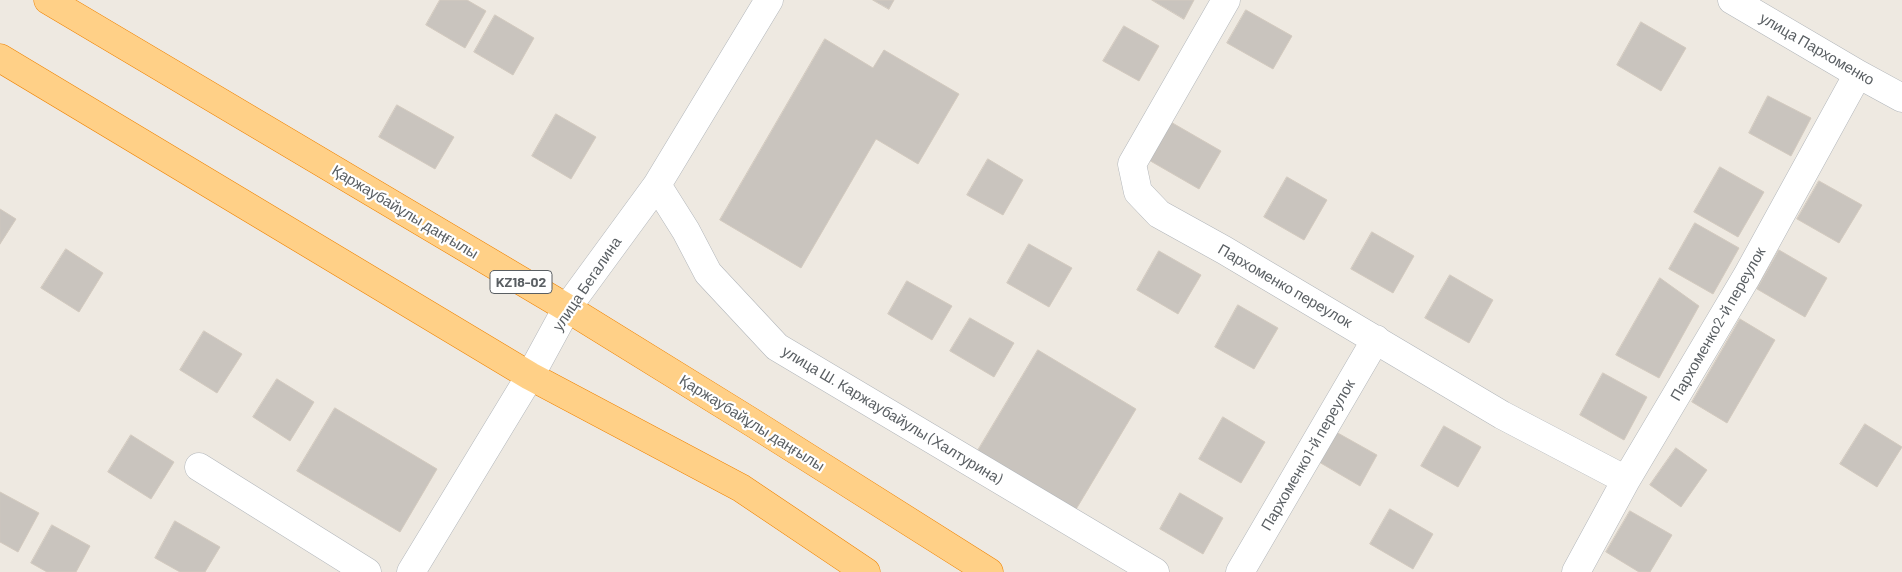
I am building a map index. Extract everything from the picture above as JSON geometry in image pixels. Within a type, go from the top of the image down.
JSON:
[{"type":"highway","name":"Қаржаубайұлы даңғылы","points":[[48,0],[567,308],[989,572]]},
{"type":"highway","points":[[0,58],[530,376],[741,488],[866,572]]},
{"type":"street","name":"Пархоменко переулок","points":[[1226,0],[1132,164],[1138,192],[1160,214],[1376,339],[1502,415],[1626,480]]},
{"type":"street","name":"улица Пархоменко","points":[[1732,0],[1902,98]]},
{"type":"street","name":"улица Бегалина","points":[[411,572],[530,376],[567,308],[657,185],[763,2]]},
{"type":"street","name":"Пархоменко2-й переулок","points":[[1576,572],[1626,480],[1747,276],[1858,74]]},
{"type":"street","name":"улица Ш. Каржаубайулы (Халтурина)","points":[[657,185],[686,231],[708,273],[777,347],[1155,572]]},
{"type":"street","name":"Пархоменко1-й переулок","points":[[1240,572],[1376,339]]},
{"type":"street","points":[[199,467],[367,572]]},
{"type":"building","points":[[440,0],[467,0],[486,11],[465,48],[426,25]]},
{"type":"building","points":[[873,0],[894,0],[889,9]]},
{"type":"building","points":[[1152,0],[1194,0],[1184,19]]},
{"type":"building","points":[[1246,10],[1292,36],[1273,69],[1227,43]]},
{"type":"building","points":[[495,15],[534,38],[513,75],[474,52]]},
{"type":"building","points":[[1641,22],[1686,48],[1661,91],[1617,65]]},
{"type":"building","points":[[1124,26],[1159,46],[1139,81],[1103,61]]},
{"type":"building","points":[[825,39],[873,68],[884,50],[959,94],[918,164],[876,139],[801,268],[720,220]]},
{"type":"building","points":[[1768,96],[1811,118],[1791,156],[1749,133]]},
{"type":"building","points":[[397,105],[454,137],[435,169],[379,137]]},
{"type":"building","points":[[556,114],[596,137],[571,179],[532,156]]},
{"type":"building","points":[[1169,121],[1221,151],[1199,189],[1147,159]]},
{"type":"building","points":[[988,159],[1023,180],[1003,215],[967,195]]},
{"type":"building","points":[[1720,167],[1764,192],[1738,237],[1694,212]]},
{"type":"building","points":[[1287,177],[1327,200],[1304,240],[1264,217]]},
{"type":"building","points":[[1819,181],[1862,205],[1839,243],[1797,219]]},
{"type":"building","points":[[0,209],[16,219],[0,244]]},
{"type":"building","points":[[1695,223],[1739,248],[1713,294],[1669,269]]},
{"type":"building","points":[[1372,232],[1414,256],[1393,293],[1351,269]]},
{"type":"building","points":[[1029,244],[1072,268],[1049,307],[1007,283]]},
{"type":"building","points":[[66,249],[103,273],[79,312],[41,288]]},
{"type":"building","points":[[1779,250],[1827,278],[1805,317],[1757,289]]},
{"type":"building","points":[[1159,251],[1201,275],[1178,314],[1137,290]]},
{"type":"building","points":[[1450,275],[1493,300],[1469,343],[1425,318]]},
{"type":"building","points":[[1660,278],[1699,306],[1659,378],[1616,355]]},
{"type":"building","points":[[907,281],[952,306],[932,340],[888,314]]},
{"type":"building","points":[[1238,305],[1278,328],[1254,369],[1215,347]]},
{"type":"building","points":[[970,318],[1014,343],[994,377],[950,351]]},
{"type":"building","points":[[1740,319],[1775,340],[1727,423],[1692,402]]},
{"type":"building","points":[[204,331],[242,354],[217,393],[180,370]]},
{"type":"building","points":[[1038,350],[1136,409],[1075,511],[977,452]]},
{"type":"building","points":[[1603,373],[1647,397],[1624,440],[1580,415]]},
{"type":"building","points":[[277,379],[314,402],[290,441],[253,417]]},
{"type":"building","points":[[335,408],[437,469],[400,532],[297,471]]},
{"type":"building","points":[[1223,417],[1265,442],[1241,483],[1199,459]]},
{"type":"building","points":[[1865,424],[1902,447],[1877,487],[1840,464]]},
{"type":"building","points":[[1444,426],[1481,447],[1458,487],[1421,466]]},
{"type":"building","points":[[1336,432],[1377,455],[1360,486],[1319,462]]},
{"type":"building","points":[[131,435],[174,462],[151,499],[108,472]]},
{"type":"building","points":[[1676,448],[1707,470],[1681,507],[1650,485]]},
{"type":"building","points":[[0,492],[39,513],[18,552],[0,542]]},
{"type":"building","points":[[1180,493],[1223,518],[1203,554],[1160,529]]},
{"type":"building","points":[[1390,509],[1433,534],[1413,569],[1370,544]]},
{"type":"building","points":[[1630,511],[1672,535],[1650,572],[1639,572],[1606,552]]},
{"type":"building","points":[[175,521],[220,547],[205,572],[180,572],[155,558]]},
{"type":"building","points":[[52,525],[90,546],[76,572],[47,572],[31,563]]}]
